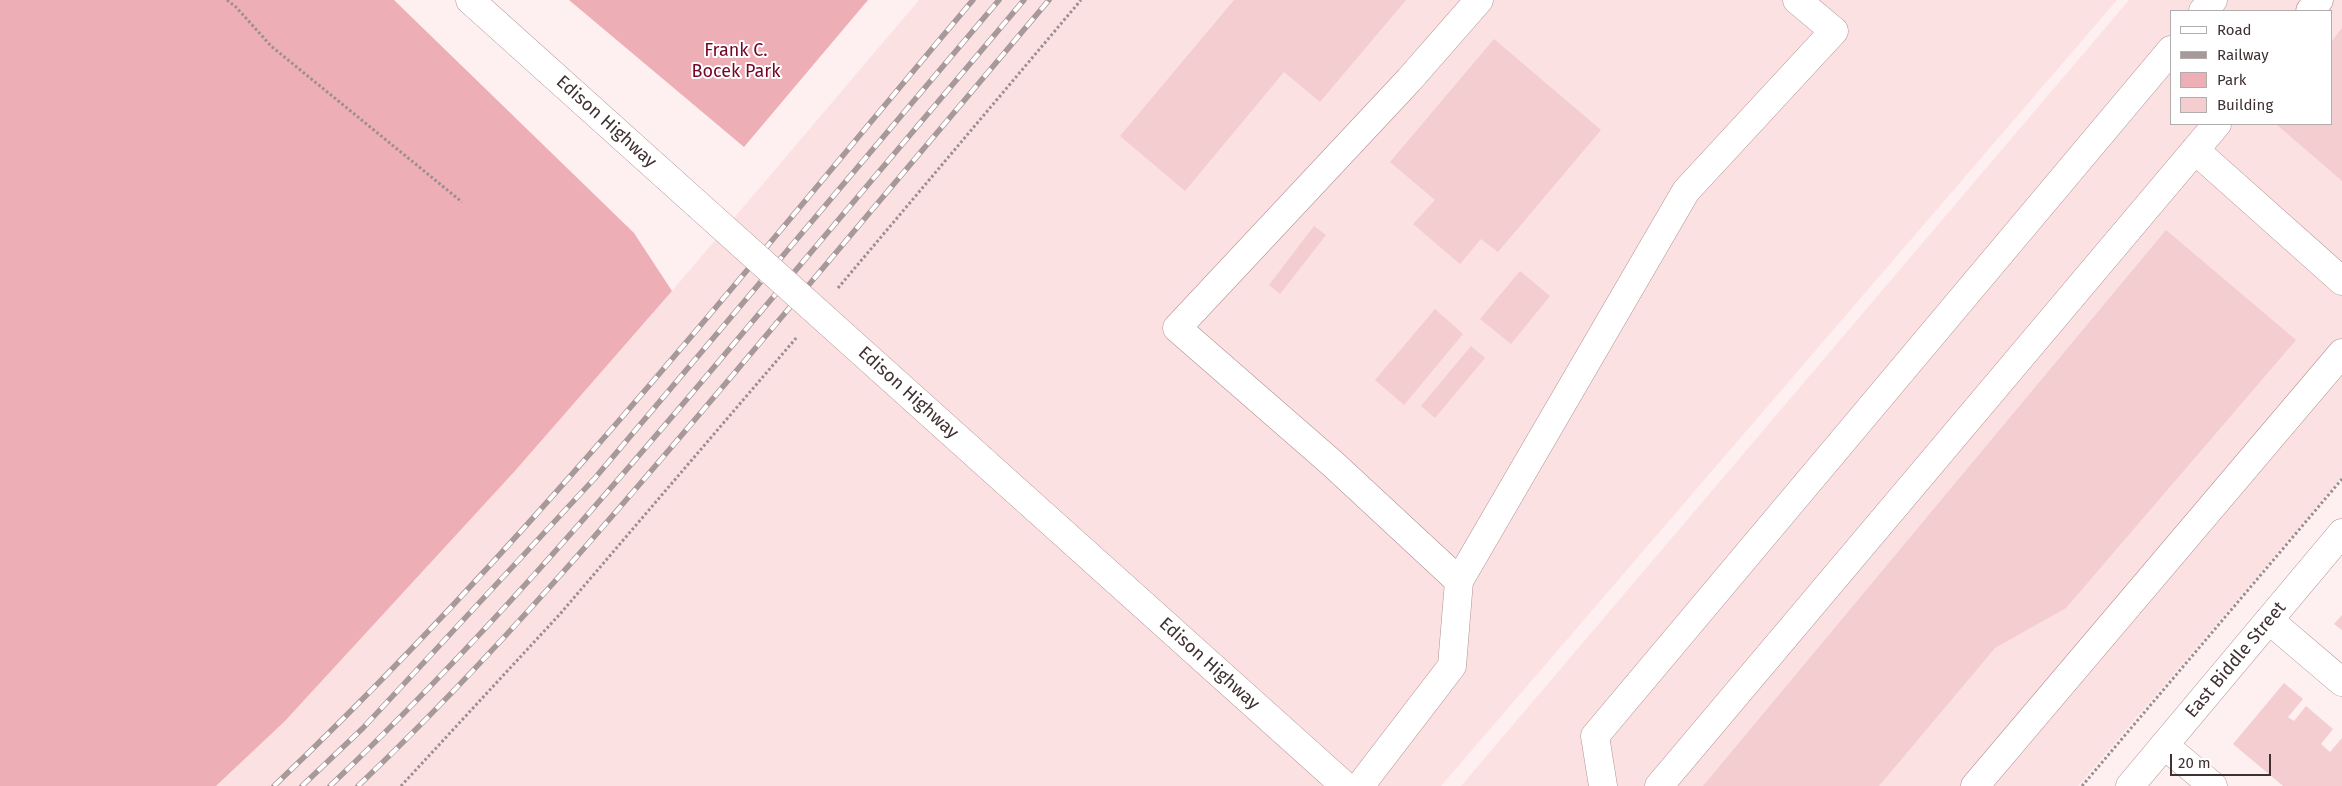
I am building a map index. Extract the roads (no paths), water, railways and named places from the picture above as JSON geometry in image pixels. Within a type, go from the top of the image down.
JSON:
[{"type":"main road","name":"Edison Highway","points":[[470,0],[1345,786]]},
{"type":"main road","points":[[1459,581],[1333,464],[1177,328],[1409,80],[1479,0]]},
{"type":"main road","points":[[1360,786],[1452,666],[1459,581],[1686,191],[1834,31],[1797,0]]},
{"type":"main road","points":[[2204,10],[2213,0]]},
{"type":"main road","points":[[2311,10],[2319,0]]},
{"type":"main road","points":[[1603,786],[1594,736],[2170,51]]},
{"type":"main road","points":[[1659,786],[2215,125]]},
{"type":"main road","points":[[2194,150],[2342,281]]},
{"type":"main road","points":[[1975,786],[2342,353]]},
{"type":"main road","name":"East Biddle Street","points":[[2130,786],[2342,533]]},
{"type":"main road","points":[[2269,620],[2342,682]]},
{"type":"main road","points":[[2164,745],[2213,786]]},
{"type":"railway","points":[[274,786],[368,694],[548,502],[720,303],[973,0]]},
{"type":"railway","points":[[302,786],[363,728],[595,478],[999,0]]},
{"type":"railway","points":[[330,786],[436,681],[537,572],[683,404],[1024,0]]},
{"type":"railway","points":[[358,786],[458,687],[600,530],[1049,0]]},
{"type":"park label","name":"Frank C. Bocek Park","points":[[736,61]]}]
